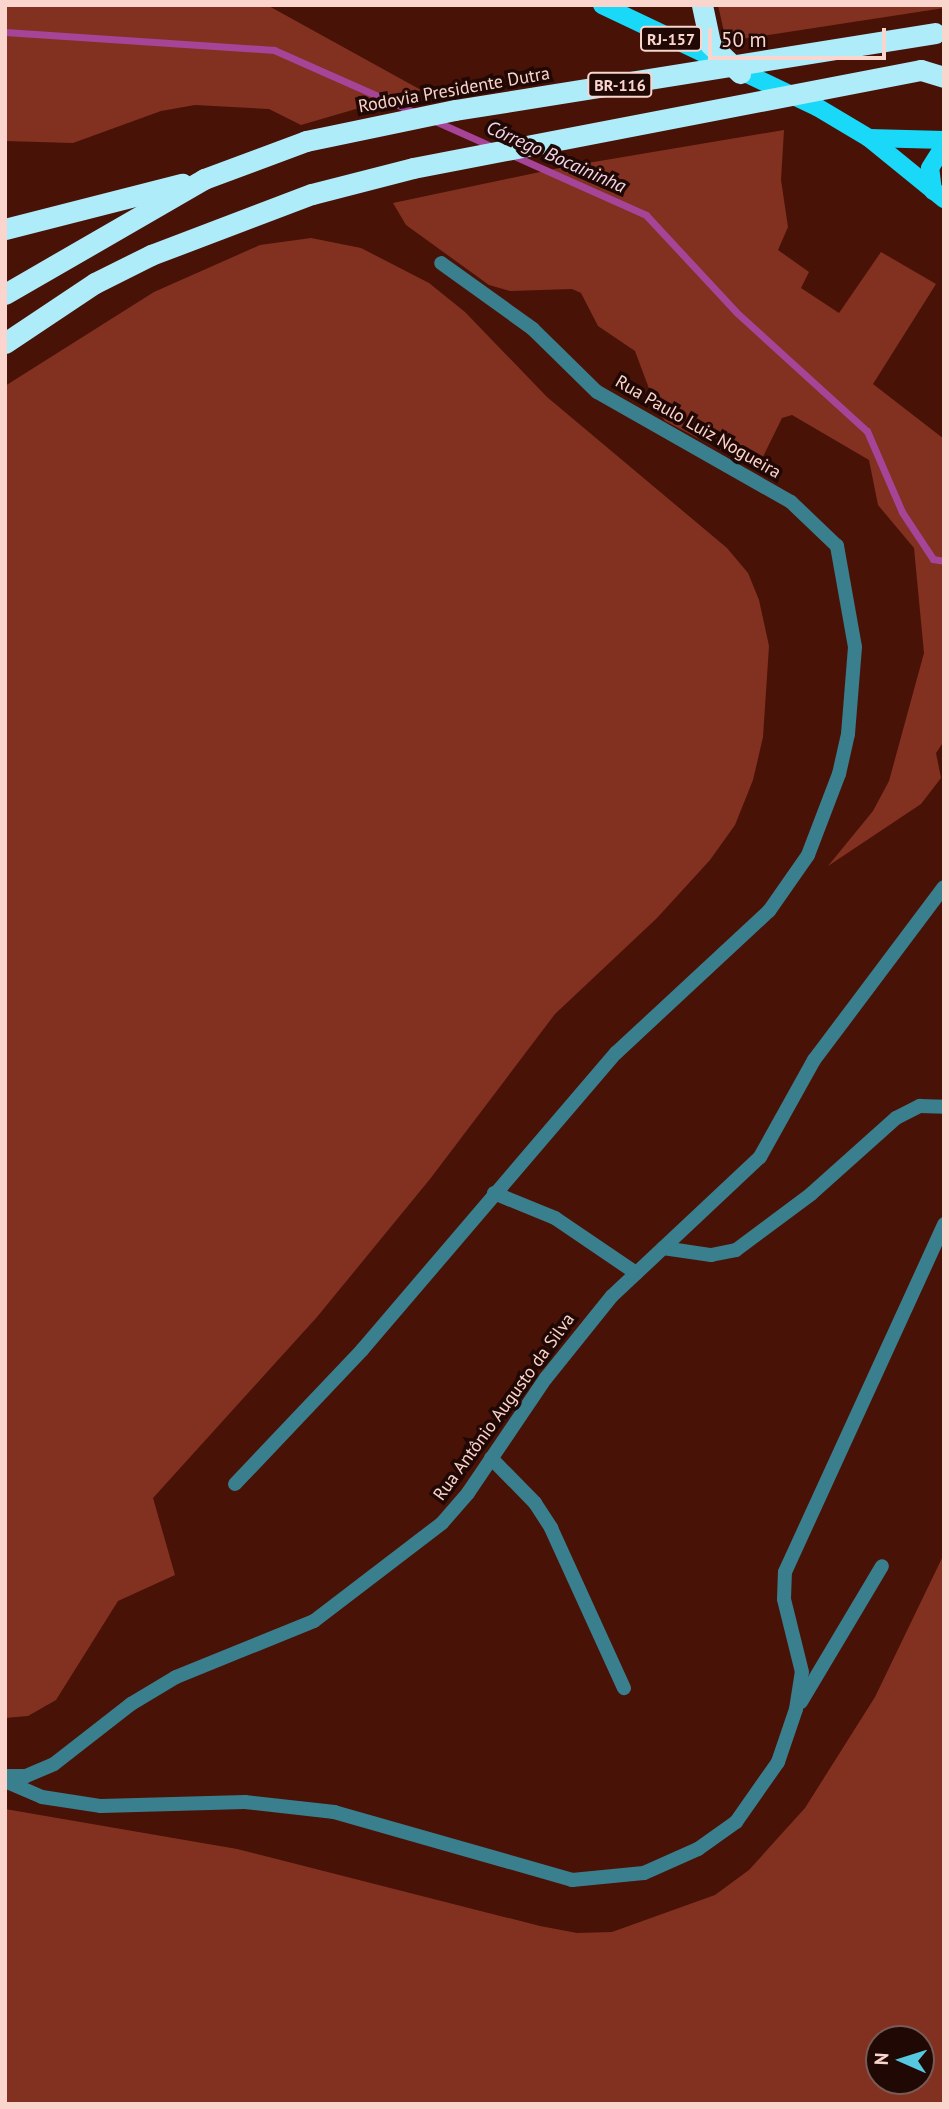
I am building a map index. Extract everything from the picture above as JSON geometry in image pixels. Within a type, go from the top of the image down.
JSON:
[{"type":"highway","points":[[702,5],[710,44],[740,73]]},
{"type":"highway","name":"Rodovia Presidente Dutra","points":[[5,294],[204,178],[306,141],[455,110],[939,32]]},
{"type":"highway","name":"BR-116","points":[[5,343],[95,283],[151,255],[312,194],[413,168],[944,66]]},
{"type":"highway","points":[[921,70],[944,77]]},
{"type":"highway","points":[[5,229],[204,178]]},
{"type":"main road","name":"RJ-157","points":[[602,5],[740,73],[817,107],[869,138],[941,197]]},
{"type":"main road","points":[[869,138],[944,140]]},
{"type":"main road","points":[[941,197],[930,168],[944,146]]},
{"type":"street","name":"Rua Paulo Luiz Nogueira","points":[[441,263],[533,330],[597,391],[791,502],[837,546],[850,603],[855,689],[839,774],[808,855],[750,932],[616,1053],[494,1193]]},
{"type":"street","name":"Rua Antônio Augusto da Silva","points":[[5,1778],[40,1771],[131,1704],[176,1677],[289,1634],[334,1609],[442,1523],[559,1361],[636,1273],[760,1157],[814,1060],[944,887]]},
{"type":"street","points":[[663,1248],[711,1255],[736,1250],[811,1194],[896,1118],[920,1105],[944,1107]]},
{"type":"street","points":[[234,1484],[362,1350],[494,1193],[555,1218],[636,1273]]},
{"type":"street","points":[[5,1778],[42,1797],[101,1806],[245,1802],[334,1812],[543,1874],[594,1881],[669,1864],[737,1822],[778,1762],[796,1709],[802,1672],[784,1600],[785,1572],[944,1224]]},
{"type":"street","points":[[491,1458],[535,1503],[551,1528],[624,1688]]},
{"type":"street","points":[[796,1709],[882,1566]]},
{"type":"shaded area","points":[[5,5],[267,5],[421,90],[301,125],[269,109],[195,105],[161,111],[73,143],[5,141]]},
{"type":"shaded area","points":[[718,5],[944,5],[944,8],[742,39],[724,32]]},
{"type":"shaded area","points":[[784,130],[781,180],[788,227],[778,250],[809,272],[801,288],[839,313],[881,252],[936,284],[873,384],[944,439],[944,741],[936,753],[941,778],[921,804],[828,866],[873,811],[889,781],[924,653],[914,548],[878,505],[869,460],[792,415],[782,418],[757,469],[665,421],[657,410],[635,351],[598,326],[581,293],[572,289],[510,291],[489,285],[406,225],[393,203],[564,167]]},
{"type":"shaded area","points":[[311,238],[361,248],[429,283],[465,312],[547,397],[727,548],[748,573],[759,600],[769,646],[763,737],[753,780],[735,825],[710,860],[657,918],[555,1014],[430,1179],[317,1317],[153,1498],[175,1575],[118,1601],[56,1700],[28,1716],[5,1718],[5,386],[154,292],[260,245]]},
{"type":"shaded area","points":[[944,1554],[944,2104],[5,2104],[5,1809],[237,1849],[577,1933],[612,1932],[715,1895],[749,1870],[805,1808],[875,1697]]},
{"type":"waterway","name":"Córrego Bocaininha","points":[[5,32],[274,50],[414,112]]},
{"type":"waterway","name":"Córrego Bocaininha","points":[[435,121],[491,146]]},
{"type":"waterway","name":"Córrego Bocaininha","points":[[512,155],[646,215],[736,312],[867,431],[902,512],[933,559],[944,561]]}]
